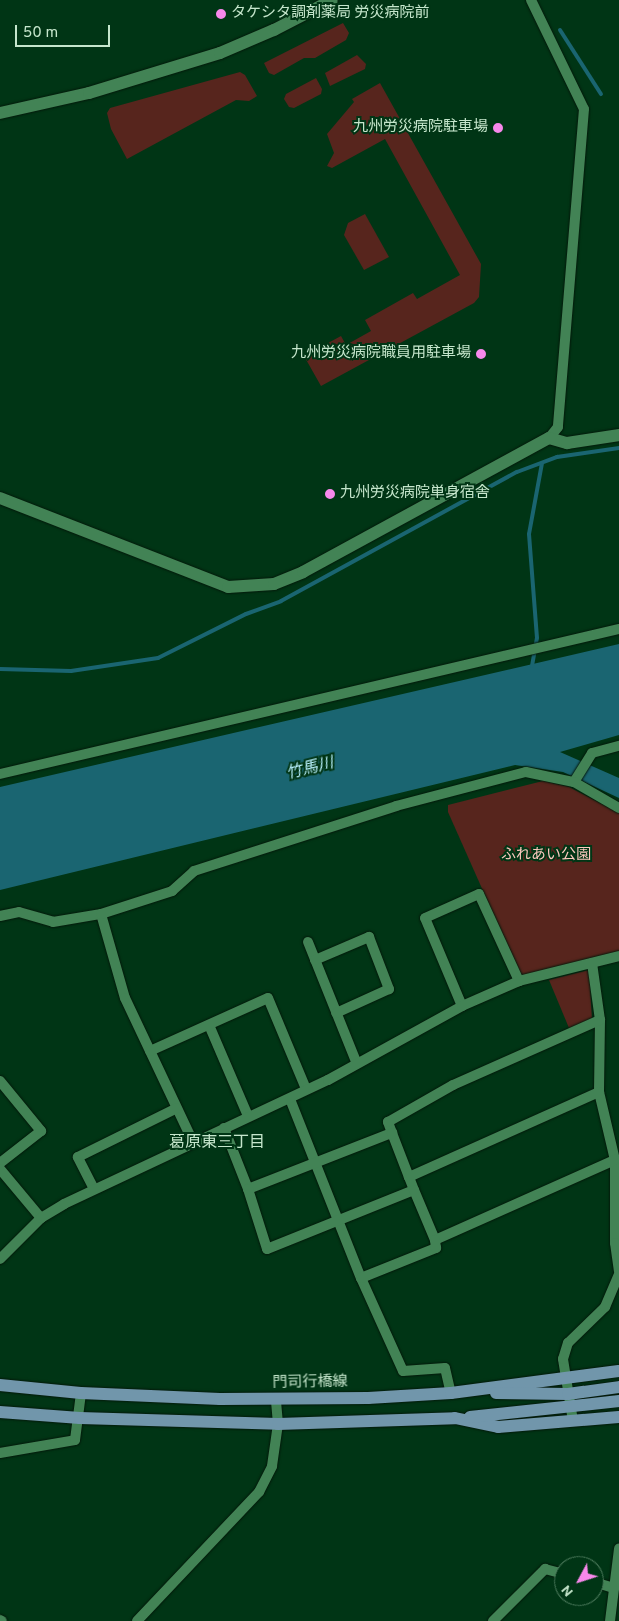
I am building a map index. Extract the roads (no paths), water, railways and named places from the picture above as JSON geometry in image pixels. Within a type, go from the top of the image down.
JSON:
[{"type":"main road","name":"門司行橋線","points":[[0,1385],[81,1393],[276,1400],[451,1393],[619,1371]]},
{"type":"main road","points":[[451,1393],[568,1394],[619,1387]]},
{"type":"main road","points":[[0,1412],[80,1418],[278,1424],[455,1418],[619,1401]]},
{"type":"main road","points":[[455,1418],[498,1427],[619,1417]]},
{"type":"street","points":[[0,113],[108,88],[220,53],[274,30],[332,0]]},
{"type":"street","points":[[0,498],[228,587],[274,584],[303,572],[549,438],[558,427],[584,109],[531,0]]},
{"type":"street","points":[[549,438],[567,443],[619,435]]},
{"type":"street","points":[[0,774],[619,629]]},
{"type":"street","points":[[574,782],[592,753],[619,746]]},
{"type":"street","points":[[0,916],[19,912],[53,922],[101,914],[172,891],[194,871],[396,806],[526,772],[574,782],[619,808]]},
{"type":"street","points":[[462,1006],[425,918],[479,894],[520,981]]},
{"type":"street","points":[[101,914],[125,998],[194,1142]]},
{"type":"street","points":[[315,960],[369,937],[389,988],[336,1013]]},
{"type":"street","points":[[308,942],[357,1064]]},
{"type":"street","points":[[0,1259],[41,1218],[94,1189],[290,1098],[357,1064],[462,1006],[520,981],[619,956]]},
{"type":"street","points":[[573,1421],[564,1377],[563,1359],[568,1343],[606,1307],[619,1273],[615,1243],[615,1160],[600,1092],[600,1020],[592,963]]},
{"type":"street","points":[[150,1051],[268,998],[306,1089]]},
{"type":"street","points":[[361,1278],[436,1248],[435,1240],[388,1122],[453,1085],[600,1020]]},
{"type":"street","points":[[209,1024],[248,1116]]},
{"type":"street","points":[[0,1081],[40,1131],[0,1164]]},
{"type":"street","points":[[409,1177],[600,1092]]},
{"type":"street","points":[[290,1098],[361,1278],[403,1371],[445,1368],[451,1393]]},
{"type":"street","points":[[94,1189],[78,1157],[177,1108]]},
{"type":"street","points":[[224,1128],[248,1189],[267,1249],[414,1190]]},
{"type":"street","points":[[248,1189],[392,1133]]},
{"type":"street","points":[[435,1240],[615,1160]]},
{"type":"street","points":[[0,1169],[41,1218]]},
{"type":"street","points":[[0,1453],[75,1440],[80,1418],[81,1393]]},
{"type":"street","points":[[137,1621],[259,1492],[272,1466],[278,1424],[276,1400]]},
{"type":"street","points":[[610,1621],[619,1550]]},
{"type":"street","points":[[493,1621],[545,1569],[554,1571]]},
{"type":"street","points":[[604,1585],[614,1588]]},
{"type":"water","name":"竹馬川","points":[[619,644],[619,735],[560,752],[619,778],[619,798],[563,772],[515,765],[0,890],[0,787]]},
{"type":"waterway","points":[[560,30],[601,94]]},
{"type":"waterway","points":[[0,669],[71,671],[158,658],[246,614],[281,601],[517,472],[557,457],[619,448]]},
{"type":"waterway","points":[[532,666],[537,638],[529,534],[542,463]]},
{"type":"place","name":"タケシタ調剤薬局 労災病院前","points":[[221,14]]},
{"type":"place","name":"九州労災病院駐車場","points":[[498,128]]},
{"type":"place","name":"九州労災病院職員用駐車場","points":[[481,354]]},
{"type":"place","name":"九州労災病院単身宿舎","points":[[330,494]]},
{"type":"district","name":"葛原東三丁目","points":[[217,1143]]},
{"type":"park label","name":"ふれあい公園","points":[[546,856]]}]
